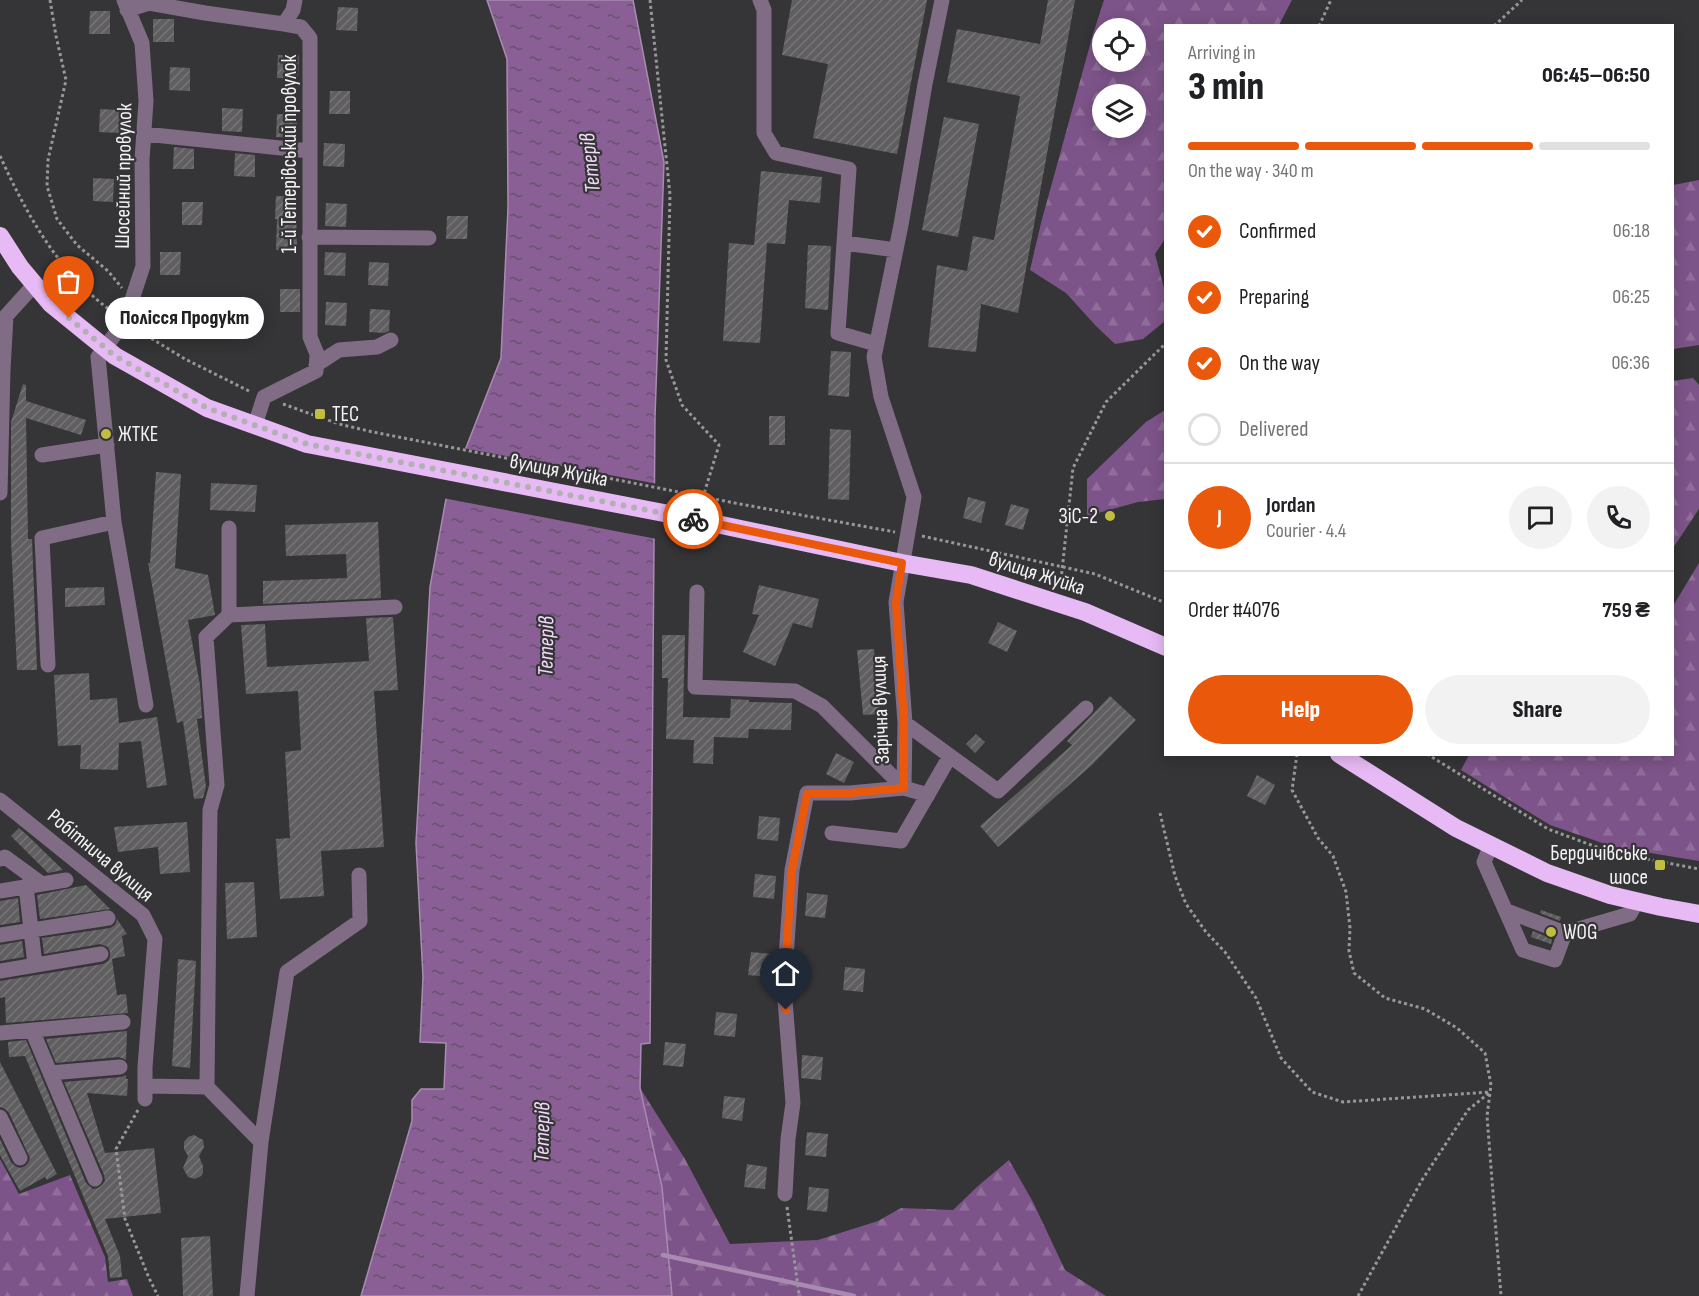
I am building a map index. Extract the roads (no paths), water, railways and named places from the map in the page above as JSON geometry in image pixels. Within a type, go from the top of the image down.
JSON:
[{"type":"highway","name":"вулиця Жуйка","points":[[0,236],[20,267],[51,304],[115,356],[207,408],[307,444],[971,575],[1085,612],[1164,646]]},
{"type":"highway","points":[[1342,756],[1456,828],[1547,873],[1610,895],[1699,914]]},
{"type":"street","points":[[284,24],[293,10],[295,0]]},
{"type":"street","points":[[760,0],[764,10],[764,133],[776,153],[849,169],[838,333],[876,344]]},
{"type":"street","name":"Зарічна вулиця","points":[[785,1194],[793,1102],[784,987],[792,870],[807,794],[904,788],[904,723],[896,602],[914,497],[881,397],[874,357],[942,0]]},
{"type":"street","name":"1-й Тетерівський провулок","points":[[125,5],[149,3],[301,27],[309,38],[310,337],[316,354],[316,365]]},
{"type":"street","name":"Шосейний провулок","points":[[105,348],[125,321],[143,266],[142,160],[146,101],[142,43],[125,5]]},
{"type":"street","points":[[144,134],[310,151]]},
{"type":"street","points":[[309,237],[429,238]]},
{"type":"street","points":[[844,243],[896,250]]},
{"type":"street","points":[[0,493],[6,316],[35,284]]},
{"type":"street","points":[[255,425],[264,397],[316,371],[316,365],[339,350],[377,347],[391,340]]},
{"type":"street","points":[[105,348],[98,357],[114,522],[146,705]]},
{"type":"street","points":[[42,455],[107,445]]},
{"type":"street","points":[[48,665],[42,538],[114,522]]},
{"type":"street","points":[[229,528],[229,615]]},
{"type":"street","points":[[697,592],[695,687],[795,691],[822,706],[904,788],[928,795]]},
{"type":"street","points":[[261,1142],[207,1087],[210,810],[217,785],[206,637],[229,615],[395,607]]},
{"type":"street","points":[[904,723],[998,791],[1086,708]]},
{"type":"street","points":[[832,833],[901,841],[950,756]]},
{"type":"street","name":"Робітнича вулиця","points":[[0,800],[143,915],[155,939],[145,1092],[207,1087]]},
{"type":"street","points":[[1491,845],[1484,862],[1523,950],[1555,960],[1565,933]]},
{"type":"street","points":[[0,859],[5,857],[42,884]]},
{"type":"street","points":[[247,1296],[261,1142],[287,972],[360,921],[359,874]]},
{"type":"street","points":[[0,891],[66,880]]},
{"type":"street","points":[[26,886],[34,965]]},
{"type":"street","points":[[1507,911],[1565,933],[1630,914],[1637,901]]},
{"type":"street","points":[[0,935],[108,918]]},
{"type":"street","points":[[0,971],[100,954]]},
{"type":"street","points":[[0,1033],[123,1022]]},
{"type":"street","points":[[32,1030],[95,1179]]},
{"type":"street","points":[[50,1073],[120,1068]]},
{"type":"street","points":[[0,1117],[5,1138],[20,1158]]},
{"type":"water","name":"Тетерів","points":[[487,0],[633,0],[664,162],[655,417],[650,1043],[641,1044],[640,1088],[662,1187],[672,1296],[361,1296],[412,1121],[412,1100],[421,1089],[444,1089],[446,1043],[420,1042],[423,977],[416,843],[430,587],[446,499],[501,358],[508,208],[507,59]]},
{"type":"waterway","points":[[663,1255],[854,1296]]},
{"type":"place","name":"Полісся Продукт","points":[[69,318]]},
{"type":"place","name":"ТЕС","points":[[320,414]]},
{"type":"place","name":"ЖТКЕ","points":[[106,434]]},
{"type":"place","name":"ЗіС-2","points":[[1110,516]]},
{"type":"place","name":"Бердичівське шосе","points":[[1660,865]]},
{"type":"place","name":"WOG","points":[[1551,932]]}]
